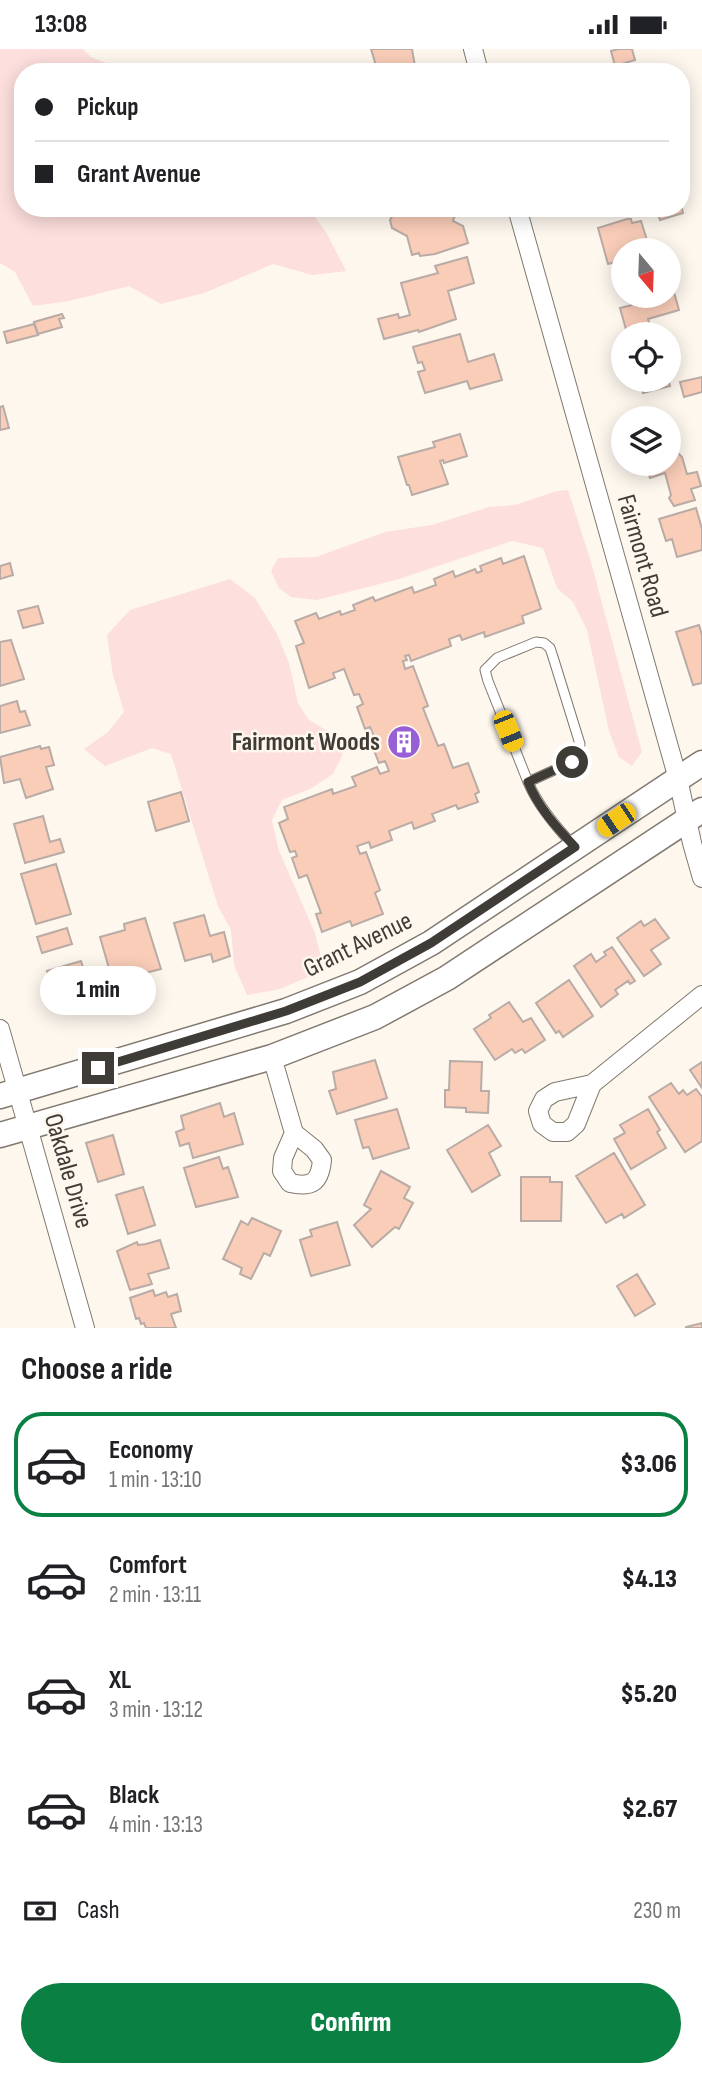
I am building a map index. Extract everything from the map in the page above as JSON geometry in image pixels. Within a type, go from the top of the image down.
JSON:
[{"type":"main road","name":"Grant Avenue","points":[[9,1094],[286,1011],[360,982],[431,943],[702,763]]},
{"type":"main road","points":[[0,1135],[272,1057],[375,1017],[447,978],[695,815]]},
{"type":"street","name":"Fairmont Road","points":[[520,217],[678,779],[695,815],[702,878]]},
{"type":"street","points":[[593,1084],[702,995]]},
{"type":"street","name":"Oakdale Drive","points":[[0,1029],[9,1094],[29,1127],[85,1328]]},
{"type":"street","points":[[272,1057],[294,1133]]},
{"type":"lane","points":[[528,782],[572,762],[580,744],[554,657],[544,643],[536,642],[497,657],[485,670],[528,782],[533,794],[559,831],[575,847]]},
{"type":"shaded area","points":[[0,49],[83,49],[91,57],[107,63],[14,63],[14,217],[315,217],[326,232],[346,271],[312,275],[273,264],[204,293],[161,304],[129,286],[69,301],[33,306],[15,272],[0,263]]},
{"type":"shaded area","points":[[568,490],[591,562],[642,752],[632,766],[619,757],[609,731],[587,630],[573,602],[557,588],[543,548],[512,541],[399,579],[317,600],[291,597],[279,588],[271,571],[278,558],[316,557],[385,532],[432,525],[489,507],[515,505]]},
{"type":"shaded area","points":[[230,579],[255,598],[277,634],[289,663],[298,703],[308,719],[333,735],[343,754],[333,774],[310,789],[282,800],[272,820],[279,851],[315,933],[324,970],[280,989],[247,995],[234,965],[231,930],[218,906],[171,754],[152,748],[105,766],[84,749],[108,732],[124,712],[113,675],[107,635],[130,610]]},
{"type":"building","points":[[371,49],[412,49],[414,63],[375,63]]},
{"type":"building","points":[[632,49],[635,60],[614,63],[611,51]]},
{"type":"building","points":[[392,217],[454,217],[453,221],[463,226],[468,243],[435,254],[412,255],[407,236],[392,228]]},
{"type":"building","points":[[627,219],[631,219],[632,223],[641,221],[646,238],[611,238],[611,263],[608,264],[598,228]]},
{"type":"building","points":[[467,257],[474,283],[448,291],[456,319],[419,332],[418,330],[384,339],[378,319],[398,314],[399,318],[410,315],[401,283],[438,273],[435,266]]},
{"type":"building","points":[[620,308],[679,310],[648,319],[649,322],[624,322]]},
{"type":"building","points":[[62,314],[64,318],[59,319],[62,327],[38,334],[34,322]]},
{"type":"building","points":[[34,324],[38,335],[7,343],[4,332]]},
{"type":"building","points":[[460,334],[468,362],[494,354],[502,380],[470,389],[467,381],[425,393],[418,372],[425,370],[422,362],[418,363],[413,347]]},
{"type":"building","points":[[702,377],[702,392],[684,397],[681,382]]},
{"type":"building","points":[[3,406],[9,428],[0,430],[0,407]]},
{"type":"building","points":[[460,434],[467,456],[444,463],[443,460],[440,461],[448,484],[412,495],[398,457],[435,447],[433,442]]},
{"type":"building","points":[[681,456],[687,474],[697,472],[701,486],[691,489],[695,500],[674,506],[669,498],[671,495],[666,476],[681,476]]},
{"type":"building","points":[[696,508],[702,529],[702,550],[677,557],[672,539],[666,541],[659,519]]},
{"type":"building","name":"Fairmont Woods","points":[[524,556],[541,609],[522,616],[524,623],[485,637],[484,632],[462,640],[460,635],[449,639],[451,646],[411,661],[409,655],[405,656],[407,660],[403,661],[405,669],[413,666],[428,706],[423,708],[438,746],[444,744],[453,768],[468,763],[479,792],[475,794],[478,802],[458,809],[456,805],[432,814],[435,821],[414,829],[412,822],[389,831],[392,840],[371,848],[369,842],[357,846],[360,854],[366,852],[380,890],[375,893],[383,914],[352,926],[350,921],[322,932],[316,914],[321,913],[307,875],[299,878],[292,858],[297,856],[295,851],[290,852],[279,823],[288,819],[284,807],[332,789],[333,794],[356,786],[352,777],[377,767],[380,774],[389,771],[385,761],[379,763],[370,740],[375,739],[370,727],[365,729],[357,707],[363,704],[359,694],[354,695],[344,669],[333,673],[335,678],[309,688],[296,646],[304,643],[295,621],[316,613],[319,619],[340,611],[341,615],[355,610],[353,605],[373,597],[375,601],[412,587],[414,593],[436,585],[434,579],[453,571],[455,577],[475,569],[477,573],[482,571],[480,566],[501,558],[503,564]]},
{"type":"building","points":[[10,563],[13,575],[0,579],[0,566]]},
{"type":"building","points":[[38,606],[43,623],[23,628],[18,611]]},
{"type":"building","points":[[699,625],[702,635],[702,683],[693,685],[676,632]]},
{"type":"building","points":[[11,640],[24,679],[0,686],[0,642]]},
{"type":"building","points":[[17,701],[20,712],[25,711],[30,725],[0,733],[0,706]]},
{"type":"building","points":[[40,746],[41,749],[49,747],[54,765],[46,767],[53,789],[26,798],[20,779],[4,783],[0,757]]},
{"type":"building","points":[[181,792],[189,821],[156,831],[148,802]]},
{"type":"building","points":[[43,816],[50,842],[60,839],[64,852],[25,863],[14,824]]},
{"type":"building","points":[[56,864],[71,914],[36,924],[21,874]]},
{"type":"building","points":[[204,915],[210,936],[224,932],[230,956],[213,962],[211,954],[185,961],[174,923]]},
{"type":"building","points":[[145,918],[161,969],[145,973],[146,977],[139,979],[142,989],[117,996],[100,937],[125,930],[124,924]]},
{"type":"building","points":[[655,919],[669,938],[651,950],[661,964],[644,976],[617,938],[641,921],[644,926]]},
{"type":"building","points":[[67,928],[72,944],[42,953],[37,937]]},
{"type":"building","points":[[612,947],[635,981],[630,984],[628,981],[615,990],[618,994],[601,1007],[574,966],[591,954],[596,962]]},
{"type":"building","points":[[81,961],[90,990],[72,995],[73,999],[64,1002],[63,998],[56,1000],[47,971]]},
{"type":"building","points":[[569,980],[593,1016],[563,1037],[559,1031],[556,1033],[536,1003]]},
{"type":"building","points":[[509,1002],[523,1022],[531,1018],[545,1040],[525,1053],[522,1049],[515,1053],[512,1049],[495,1060],[474,1029]]},
{"type":"building","points":[[375,1060],[387,1098],[337,1114],[329,1091],[336,1089],[333,1072]]},
{"type":"building","points":[[450,1061],[482,1062],[481,1091],[489,1091],[488,1113],[445,1107],[445,1090],[449,1090]]},
{"type":"building","points":[[702,1062],[702,1088],[690,1070]]},
{"type":"building","points":[[671,1083],[679,1094],[683,1090],[687,1095],[696,1089],[702,1097],[702,1141],[685,1152],[649,1097]]},
{"type":"building","points":[[220,1103],[224,1117],[234,1113],[243,1144],[193,1158],[189,1143],[180,1146],[176,1132],[184,1129],[181,1116]]},
{"type":"building","points":[[397,1109],[409,1148],[373,1159],[369,1147],[363,1148],[355,1120]]},
{"type":"building","points":[[648,1109],[666,1148],[631,1169],[614,1139],[625,1133],[620,1125]]},
{"type":"building","points":[[488,1125],[501,1146],[489,1153],[500,1175],[472,1192],[447,1150]]},
{"type":"building","points":[[113,1135],[124,1174],[98,1182],[86,1143]]},
{"type":"building","points":[[614,1153],[645,1205],[624,1218],[622,1214],[606,1223],[576,1176]]},
{"type":"building","points":[[219,1157],[223,1169],[228,1167],[238,1197],[196,1207],[184,1168]]},
{"type":"building","points":[[381,1171],[410,1187],[404,1198],[413,1203],[399,1229],[395,1227],[372,1247],[354,1225],[371,1209],[364,1205]]},
{"type":"building","points":[[521,1177],[550,1177],[550,1182],[562,1182],[561,1221],[521,1221]]},
{"type":"building","points":[[143,1187],[155,1225],[128,1234],[116,1195]]},
{"type":"building","points":[[252,1218],[281,1231],[270,1256],[264,1253],[251,1279],[240,1274],[242,1268],[223,1259],[241,1221],[248,1225]]},
{"type":"building","points":[[337,1222],[350,1265],[311,1276],[300,1240],[312,1236],[310,1230]]},
{"type":"building","points":[[160,1240],[169,1268],[148,1274],[152,1284],[130,1290],[117,1251],[137,1242],[138,1245]]},
{"type":"building","points":[[637,1274],[655,1304],[635,1316],[617,1286]]},
{"type":"building","points":[[153,1290],[155,1296],[166,1292],[168,1297],[177,1294],[181,1311],[171,1314],[176,1328],[146,1328],[139,1318],[136,1319],[130,1298]]},
{"type":"building","points":[[702,1323],[702,1328],[686,1328],[686,1327]]},
{"type":"place","name":"Fairmont Woods","points":[[404,742]]},
{"type":"route","points":[[98,1068],[286,1011],[360,982],[431,943],[575,847],[559,831],[533,794],[528,782],[572,762]]}]
